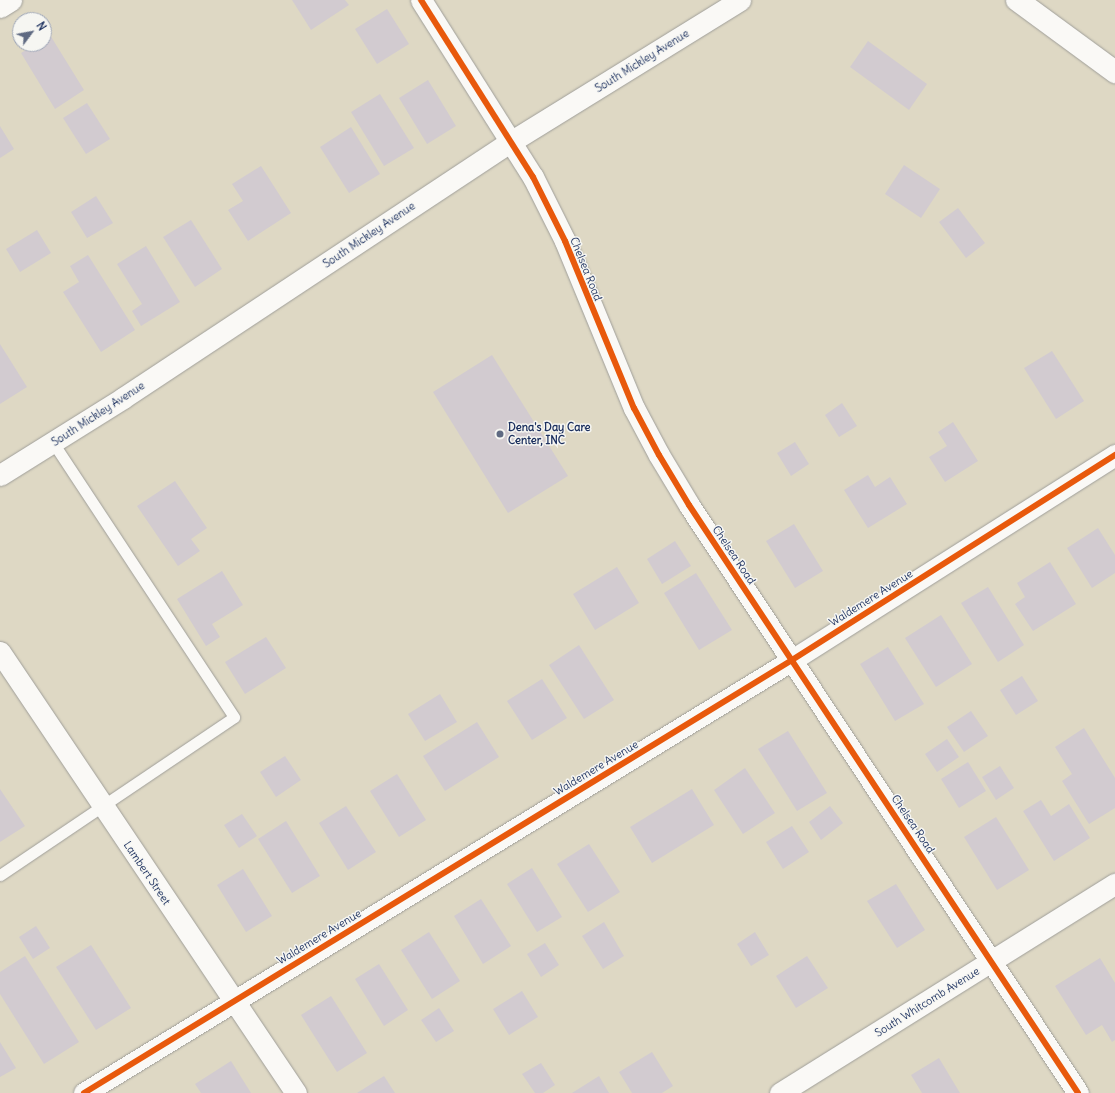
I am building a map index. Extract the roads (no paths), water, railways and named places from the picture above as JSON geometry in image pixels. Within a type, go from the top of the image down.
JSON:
[{"type":"main road","points":[[1017,0],[1115,72]]},
{"type":"street","points":[[0,7],[11,0]]},
{"type":"street","name":"Chelsea Road","points":[[421,0],[512,141],[533,177],[565,241],[634,408],[659,455],[792,660],[1078,1093]]},
{"type":"street","name":"South Mickley Avenue","points":[[0,475],[53,443],[512,141],[740,0]]},
{"type":"street","name":"Waldemere Avenue","points":[[84,1093],[792,660],[1115,455]]},
{"type":"street","name":"Lambert Street","points":[[0,652],[296,1093]]},
{"type":"street","name":"South Whitcomb Avenue","points":[[780,1093],[1115,884]]},
{"type":"lane","points":[[0,875],[234,716],[53,443]]},
{"type":"place","name":"Dena's Day Care Center, INC","points":[[500,434]]}]
